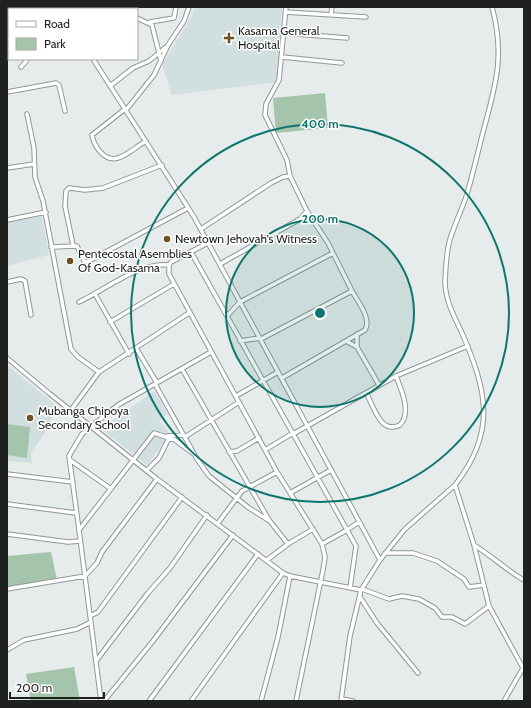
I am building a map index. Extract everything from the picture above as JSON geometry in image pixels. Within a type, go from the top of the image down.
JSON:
[{"type":"street","points":[[138,19],[142,21],[150,22],[174,18],[176,7]]},
{"type":"street","points":[[146,141],[116,158],[105,156],[100,152],[92,135],[126,109],[154,75],[168,45],[184,21],[189,7]]},
{"type":"street","points":[[282,378],[364,330],[367,321],[333,253],[307,211],[290,176],[287,160],[267,120],[265,110],[267,100],[278,84],[282,58],[286,7]]},
{"type":"street","points":[[331,15],[332,7]]},
{"type":"street","points":[[353,701],[342,700],[350,636],[362,590],[380,560],[405,529],[455,485],[468,469],[479,448],[484,423],[481,382],[468,346],[447,298],[446,262],[451,238],[467,194],[496,81],[499,47],[497,27],[492,7]]},
{"type":"street","points":[[285,12],[366,17]]},
{"type":"street","points":[[150,22],[154,30],[161,61]]},
{"type":"street","points":[[284,34],[347,38]]},
{"type":"street","points":[[110,86],[133,68],[149,61],[159,54],[168,45]]},
{"type":"street","points":[[282,58],[342,62]]},
{"type":"street","points":[[21,67],[27,60]]},
{"type":"street","points":[[94,60],[162,165],[201,229],[380,560]]},
{"type":"street","points":[[7,92],[56,83],[59,85],[65,111]]},
{"type":"street","points":[[27,114],[34,148],[35,177],[46,212],[51,247],[71,350],[98,372]]},
{"type":"street","points":[[7,168],[34,164]]},
{"type":"street","points":[[73,245],[65,206],[66,191],[69,188],[85,190],[103,188],[162,165]]},
{"type":"street","points":[[283,177],[288,170]]},
{"type":"street","points":[[201,229],[271,183],[283,177],[290,176]]},
{"type":"street","points":[[51,247],[73,245],[78,247],[84,261],[87,262],[188,208]]},
{"type":"street","points":[[220,264],[300,220],[307,211]]},
{"type":"street","points":[[7,220],[46,212]]},
{"type":"street","points":[[300,220],[312,219]]},
{"type":"street","points":[[79,302],[145,268],[157,264],[169,265],[208,243]]},
{"type":"street","points":[[191,252],[347,530],[356,549],[350,588]]},
{"type":"street","points":[[227,316],[240,302],[333,253]]},
{"type":"street","points":[[169,265],[169,274],[189,313],[240,402],[277,472],[322,544],[324,557],[320,582],[296,701]]},
{"type":"street","points":[[7,282],[21,279],[25,281],[31,315]]},
{"type":"street","points":[[110,322],[174,284]]},
{"type":"street","points":[[240,341],[261,339],[352,291]]},
{"type":"street","points":[[95,294],[129,354]]},
{"type":"street","points":[[71,410],[98,372],[129,354],[189,313]]},
{"type":"street","points":[[357,334],[357,347],[379,385]]},
{"type":"street","points":[[346,341],[357,347]]},
{"type":"street","points":[[265,450],[396,376],[468,346]]},
{"type":"street","points":[[136,348],[194,454],[213,480],[259,515],[269,520]]},
{"type":"street","points":[[101,701],[78,530],[70,452],[82,434],[118,405],[211,352]]},
{"type":"street","points":[[7,358],[157,479],[208,515],[283,573],[290,576],[362,590],[389,599],[402,596],[419,599],[434,608],[442,618],[452,616],[465,624],[489,606]]},
{"type":"street","points":[[182,369],[269,520],[288,544]]},
{"type":"street","points":[[236,396],[278,372]]},
{"type":"street","points":[[366,393],[378,416],[386,427],[391,428],[400,425],[405,416],[404,404],[396,376]]},
{"type":"street","points":[[167,437],[185,436],[240,402]]},
{"type":"street","points":[[78,530],[154,433],[167,437],[194,454]]},
{"type":"street","points":[[147,470],[160,458],[167,437]]},
{"type":"street","points":[[230,452],[237,451],[259,438]]},
{"type":"street","points":[[70,460],[111,488]]},
{"type":"street","points":[[290,493],[331,470]]},
{"type":"street","points":[[218,523],[242,491],[277,472]]},
{"type":"street","points":[[7,474],[73,482]]},
{"type":"street","points":[[7,589],[85,576],[97,563],[102,552],[157,479]]},
{"type":"street","points":[[455,485],[474,545],[489,606],[523,668],[504,701]]},
{"type":"street","points":[[90,616],[98,612],[182,497]]},
{"type":"street","points":[[7,504],[76,513]]},
{"type":"street","points":[[96,661],[148,593],[170,568],[208,515]]},
{"type":"street","points":[[322,544],[359,522]]},
{"type":"street","points":[[267,560],[288,544],[313,529]]},
{"type":"street","points":[[7,534],[68,542],[80,541]]},
{"type":"street","points":[[104,701],[154,641],[233,535]]},
{"type":"street","points":[[474,545],[487,553],[507,570],[524,580]]},
{"type":"street","points":[[386,553],[413,553],[437,560],[464,579],[469,587],[484,585]]},
{"type":"street","points":[[149,701],[258,554]]},
{"type":"street","points":[[191,701],[283,573]]},
{"type":"street","points":[[261,701],[278,637],[290,576]]},
{"type":"street","points":[[360,597],[377,623],[418,673]]},
{"type":"street","points":[[7,650],[24,640],[77,629],[91,622]]},
{"type":"shaded area","name":"Kasama General Hospital","points":[[193,7],[282,7],[277,82],[172,95],[162,65],[194,12]]},
{"type":"shaded area","points":[[42,216],[49,255],[7,266],[7,222]]},
{"type":"shaded area","name":"Mubanga Chipoya Secondary School","points":[[7,365],[57,406],[47,430],[31,453],[32,463],[7,461]]},
{"type":"shaded area","points":[[154,391],[168,414],[159,420],[170,434],[147,465],[101,429]]},
{"type":"green space","points":[[325,93],[328,128],[276,133],[273,98]]},
{"type":"green space","points":[[7,424],[30,427],[27,458],[7,455]]},
{"type":"green space","points":[[51,552],[57,580],[7,587],[7,556]]},
{"type":"green space","points":[[74,667],[80,701],[31,701],[26,674]]},
{"type":"place","name":"Kasama General Hospital","points":[[229,38]]},
{"type":"place","name":"Newtown Jehovah's Witness","points":[[167,239]]},
{"type":"place","name":"Pentecostal Asemblies Of God-Kasama","points":[[70,261]]},
{"type":"place","name":"Mubanga Chipoya Secondary School","points":[[30,418]]}]
